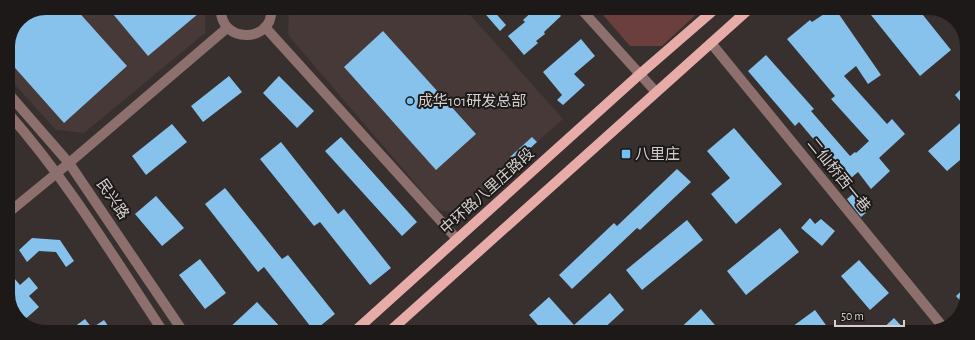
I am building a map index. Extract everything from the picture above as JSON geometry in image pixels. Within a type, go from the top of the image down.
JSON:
[{"type":"main road","name":"中环路八里庄路段","points":[[362,325],[640,74],[709,15]]},
{"type":"main road","points":[[397,325],[742,15]]},
{"type":"street","points":[[222,15],[223,21],[228,28],[241,35],[250,36],[258,33],[265,27],[270,20],[271,15]]},
{"type":"street","points":[[586,15],[656,92]]},
{"type":"street","points":[[265,27],[457,239]]},
{"type":"street","points":[[15,207],[228,28]]},
{"type":"street","name":"二仙桥西一巷","points":[[711,43],[940,323]]},
{"type":"street","name":"民兴路","points":[[15,101],[69,163],[179,325]]},
{"type":"street","name":"民兴路","points":[[15,121],[78,202],[159,325]]},
{"type":"shaded area","points":[[46,15],[206,15],[205,33],[84,133],[56,130],[15,85],[15,46],[17,34],[29,20],[34,17]]},
{"type":"shaded area","points":[[289,15],[470,15],[563,119],[457,213],[438,210],[288,35]]},
{"type":"shaded area","points":[[603,15],[696,15],[662,46],[630,46]]},
{"type":"building","points":[[46,15],[81,15],[127,66],[64,123],[15,68],[15,46],[17,34],[24,24],[34,17]]},
{"type":"building","points":[[114,15],[197,15],[148,56]]},
{"type":"building","points":[[486,15],[497,15],[506,25],[500,31]]},
{"type":"building","points":[[528,15],[561,16],[544,32],[545,34],[536,41],[538,43],[524,55],[508,36],[525,22],[523,20]]},
{"type":"building","points":[[822,15],[839,15],[881,75],[868,84],[856,66],[844,76],[887,124],[892,119],[905,134],[879,158],[890,171],[871,189],[858,172],[843,185],[832,172],[837,167],[799,122],[795,126],[748,71],[766,55],[814,109],[811,111],[850,156],[855,152],[856,153],[869,141],[831,99],[835,96],[787,39],[810,20],[812,22]]},
{"type":"building","points":[[871,15],[923,15],[951,50],[920,76]]},
{"type":"building","name":"成华101研发总部","points":[[383,31],[476,134],[436,170],[344,67]]},
{"type":"building","points":[[581,39],[595,56],[574,74],[585,85],[563,105],[557,100],[562,95],[543,72]]},
{"type":"building","points":[[229,76],[242,92],[203,122],[191,106]]},
{"type":"building","points":[[279,76],[314,111],[297,128],[263,93]]},
{"type":"building","points":[[960,90],[960,101],[955,95]]},
{"type":"building","points":[[960,123],[960,160],[947,171],[928,151]]},
{"type":"building","points":[[172,124],[187,142],[146,175],[132,156]]},
{"type":"building","points":[[734,128],[782,184],[736,224],[711,194],[730,178],[707,151]]},
{"type":"building","points":[[341,137],[417,222],[402,236],[325,151]]},
{"type":"building","points":[[532,137],[537,142],[515,162],[510,157]]},
{"type":"building","points":[[281,142],[338,214],[344,209],[391,268],[370,285],[320,222],[314,226],[260,159]]},
{"type":"building","points":[[677,169],[691,182],[640,230],[637,228],[572,289],[559,275],[614,223],[617,226]]},
{"type":"building","points":[[225,188],[282,259],[288,255],[335,314],[321,325],[309,325],[264,267],[258,272],[205,204]]},
{"type":"building","points":[[854,193],[868,211],[861,217],[847,199]]},
{"type":"building","points":[[156,196],[184,228],[162,246],[135,214]]},
{"type":"building","points":[[810,218],[815,224],[821,219],[835,231],[822,246],[801,228]]},
{"type":"building","points":[[687,220],[703,240],[642,290],[626,270]]},
{"type":"building","points":[[780,228],[799,252],[746,295],[727,271]]},
{"type":"building","points":[[32,238],[60,240],[74,261],[66,267],[56,252],[39,251],[27,262],[19,250]]},
{"type":"building","points":[[200,259],[226,293],[205,309],[179,275]]},
{"type":"building","points":[[859,260],[889,293],[870,310],[841,276]]},
{"type":"building","points":[[29,277],[38,288],[29,296],[39,307],[26,318],[21,313],[15,296],[15,279],[20,285]]},
{"type":"building","points":[[960,292],[959,300],[956,296]]},
{"type":"building","points":[[610,293],[624,310],[608,325],[574,325]]},
{"type":"building","points":[[549,297],[574,325],[538,325],[529,315]]},
{"type":"building","points":[[257,302],[278,325],[232,325]]},
{"type":"building","points":[[701,309],[715,325],[684,325]]},
{"type":"building","points":[[815,310],[826,325],[795,325]]},
{"type":"building","points":[[894,318],[900,325],[886,325]]},
{"type":"building","points":[[85,319],[90,325],[77,325]]},
{"type":"building","points":[[104,320],[108,325],[96,325]]},
{"type":"place","name":"成华101研发总部","points":[[410,101]]},
{"type":"place","name":"八里庄","points":[[626,154]]}]
